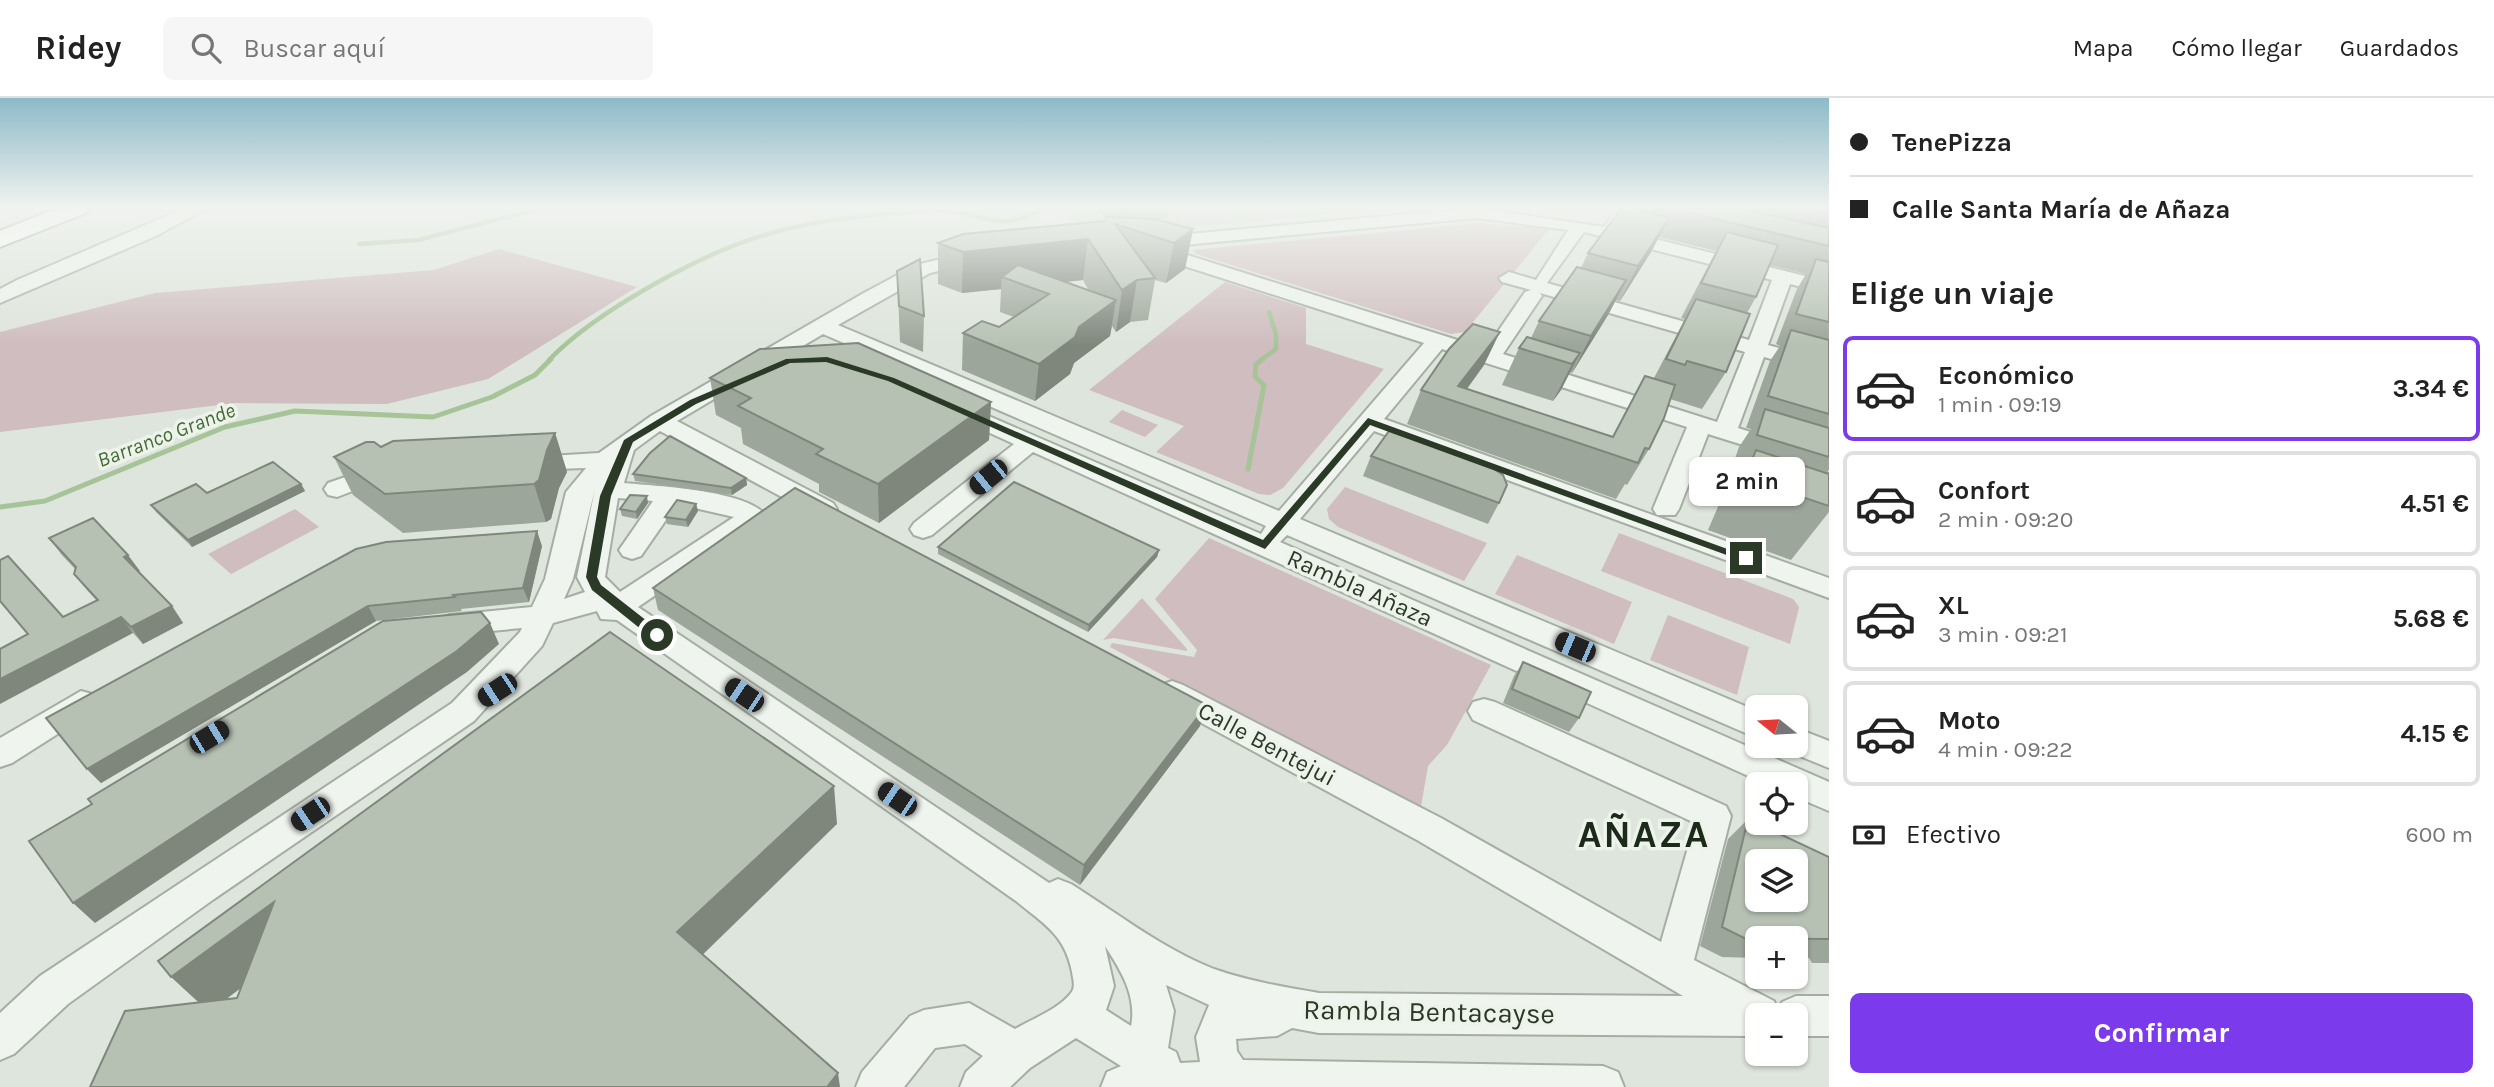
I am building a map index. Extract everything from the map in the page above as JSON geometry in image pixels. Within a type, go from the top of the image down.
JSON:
[{"type":"street","points":[[0,287],[75,254]]},
{"type":"street","points":[[0,296],[47,272],[94,254]]},
{"type":"street","points":[[1169,254],[1829,465]]},
{"type":"street","points":[[1544,278],[1561,254]]},
{"type":"street","points":[[1692,254],[1829,288]]},
{"type":"street","points":[[463,712],[532,638],[559,579],[558,533],[579,492],[619,452],[659,421],[923,269],[956,259],[998,255]]},
{"type":"street","points":[[1725,432],[1783,277]]},
{"type":"street","points":[[1509,278],[1829,369]]},
{"type":"street","points":[[1491,357],[1532,296]]},
{"type":"street","points":[[869,298],[859,320],[867,337],[940,375]]},
{"type":"street","points":[[822,326],[940,375]]},
{"type":"street","name":"Rambla Añaza","points":[[803,338],[1829,797]]},
{"type":"street","points":[[1265,545],[1438,340]]},
{"type":"street","points":[[710,392],[733,387],[758,373],[789,361],[802,360]]},
{"type":"street","name":"Rambla Añaza","points":[[940,375],[1745,720]]},
{"type":"street","points":[[659,421],[853,524]]},
{"type":"street","points":[[1368,421],[1829,588]]},
{"type":"street","points":[[1666,509],[1700,424]]},
{"type":"street","points":[[913,545],[1031,442]]},
{"type":"street","points":[[504,464],[619,452]]},
{"type":"street","points":[[619,452],[606,492],[592,577],[596,588],[618,609],[1028,888],[1074,926],[1087,951],[1094,986],[1088,1005],[1015,1053],[981,1087]]},
{"type":"street","points":[[337,489],[379,471],[407,470]]},
{"type":"street","points":[[0,1040],[64,983],[201,887],[515,678],[566,623],[588,614],[618,609],[753,516],[732,506],[670,495],[606,492]]},
{"type":"street","points":[[558,533],[584,522],[606,492]]},
{"type":"street","points":[[632,550],[670,495]]},
{"type":"street","points":[[558,533],[584,543],[596,553],[632,550],[668,574]]},
{"type":"street","points":[[428,626],[543,616],[585,602],[618,609]]},
{"type":"street","name":"Calle Bentejui","points":[[1143,677],[1429,829],[1745,1008]]},
{"type":"street","points":[[4,751],[44,723],[103,691]]},
{"type":"street","points":[[1484,711],[1714,816],[1672,969]]},
{"type":"street","points":[[1808,746],[1829,755]]},
{"type":"street","name":"Rambla Bentacayse","points":[[1028,888],[1062,897],[1152,958],[1203,985],[1256,1003],[1319,1013],[1745,1015]]},
{"type":"street","points":[[1118,934],[1141,968],[1154,1011],[1137,1076]]},
{"type":"street","points":[[1212,1082],[1219,1062],[1213,1036],[1221,1020],[1319,1013]]},
{"type":"street","points":[[1076,1015],[1137,1076],[1212,1082],[1356,1086],[1603,1087]]},
{"type":"street","points":[[1808,1016],[1829,1016]]},
{"type":"street","points":[[877,1087],[924,1030],[969,1023],[1015,1053]]},
{"type":"shaded area","points":[[483,254],[518,254],[637,287],[488,379],[387,404],[235,403],[0,432],[0,332],[155,293],[434,270]]},
{"type":"shaded area","points":[[1196,254],[1528,254],[1465,332],[1451,334]]},
{"type":"shaded area","points":[[1225,282],[1306,308],[1306,344],[1384,369],[1283,488],[1270,495],[1259,494],[1156,452],[1184,426],[1089,390]]},
{"type":"shaded area","points":[[1122,410],[1158,425],[1145,437],[1109,422]]},
{"type":"shaded area","points":[[1345,487],[1487,543],[1464,581],[1338,527],[1329,519],[1327,509]]},
{"type":"shaded area","points":[[295,509],[319,527],[231,574],[208,554]]},
{"type":"shaded area","points":[[1619,533],[1793,599],[1799,607],[1790,644],[1601,571]]},
{"type":"shaded area","points":[[1209,538],[1491,665],[1447,745],[1428,766],[1420,812],[1110,647],[1112,643],[1194,657],[1197,650],[1155,599]]},
{"type":"shaded area","points":[[1517,555],[1632,602],[1614,644],[1495,594]]},
{"type":"shaded area","points":[[1142,598],[1187,651],[1114,638],[1103,640]]},
{"type":"shaded area","points":[[1668,615],[1749,647],[1737,695],[1650,660]]},
{"type":"building","points":[[1098,254],[1137,254],[1155,278],[1137,280],[1122,290]]},
{"type":"building","points":[[1592,254],[1646,254],[1638,266]]},
{"type":"building","points":[[1716,254],[1774,254],[1756,297],[1701,283]]},
{"type":"building","points":[[920,259],[924,316],[899,306],[897,271]]},
{"type":"building","points":[[1816,259],[1829,262],[1829,322],[1796,314]]},
{"type":"building","points":[[1018,265],[1116,300],[1079,327],[1075,337],[1039,364],[963,333],[982,321],[999,327],[1049,294],[1002,277]]},
{"type":"building","points":[[1577,267],[1626,280],[1591,336],[1539,321]]},
{"type":"building","points":[[1696,299],[1750,314],[1726,372],[1687,361],[1685,365],[1666,359]]},
{"type":"building","points":[[1473,324],[1500,332],[1458,386],[1613,437],[1645,376],[1675,385],[1664,418],[1649,449],[1645,448],[1638,463],[1421,390],[1449,349]]},
{"type":"building","points":[[1791,330],[1829,340],[1829,414],[1768,396]]},
{"type":"building","points":[[1527,337],[1580,353],[1572,364],[1519,348]]},
{"type":"building","points":[[858,343],[991,402],[878,484],[816,454],[823,449],[738,406],[751,398],[710,378],[760,349]]},
{"type":"building","points":[[1765,409],[1829,428],[1829,457],[1757,435]]},
{"type":"building","points":[[1389,431],[1488,465],[1503,475],[1507,485],[1499,503],[1371,456]]},
{"type":"building","points":[[555,433],[539,480],[534,484],[385,494],[334,457],[366,442],[374,442],[381,447],[393,441]]},
{"type":"building","points":[[670,436],[746,478],[731,488],[633,474],[650,453]]},
{"type":"building","points":[[1756,450],[1829,474],[1829,506],[1745,478]]},
{"type":"building","points":[[273,462],[301,484],[188,540],[151,505],[196,484],[207,493]]},
{"type":"building","points":[[1014,482],[1159,550],[1089,625],[938,547]]},
{"type":"building","points":[[795,488],[1207,705],[1084,865],[653,588]]},
{"type":"building","points":[[630,495],[647,496],[636,512],[620,509]]},
{"type":"building","points":[[677,500],[696,504],[686,520],[665,517]]},
{"type":"building","points":[[93,518],[128,555],[124,557],[172,606],[131,627],[121,617],[0,679],[0,649],[28,634],[0,601],[0,560],[8,556],[63,617],[98,600],[74,574],[76,567],[49,538]]},
{"type":"building","points":[[537,531],[523,588],[368,606],[87,769],[46,718],[356,549],[386,542]]},
{"type":"building","points":[[481,612],[490,623],[457,651],[73,903],[29,841],[92,804],[88,799],[91,797],[383,621]]},
{"type":"building","points":[[610,632],[834,786],[677,932],[838,1073],[827,1087],[90,1087],[125,1011],[237,998],[274,902],[171,977],[158,961]]},
{"type":"building","points":[[1523,662],[1591,692],[1579,718],[1512,689]]},
{"type":"building","points":[[1745,831],[1745,835],[1782,835],[1829,857],[1829,939],[1808,939],[1808,926],[1745,926],[1744,938],[1722,927]]},
{"type":"waterway","name":"Barranco Grande","points":[[549,360],[593,323],[621,304],[682,269],[715,254]]},
{"type":"waterway","points":[[1261,360],[1276,349],[1276,334],[1269,312]]},
{"type":"waterway","name":"Barranco Grande","points":[[0,507],[45,501],[225,427],[295,411],[433,417],[492,397],[535,375],[551,359]]},
{"type":"waterway","points":[[1248,469],[1264,385],[1255,377],[1256,364],[1263,359]]},
{"type":"district","name":"AÑAZA","points":[[1644,834]]},
{"type":"route","points":[[657,635],[596,588],[592,577],[606,496],[619,459],[629,440],[710,392],[733,387],[758,373],[789,361],[827,360],[891,379],[1265,545],[1368,421],[1746,558]]}]
